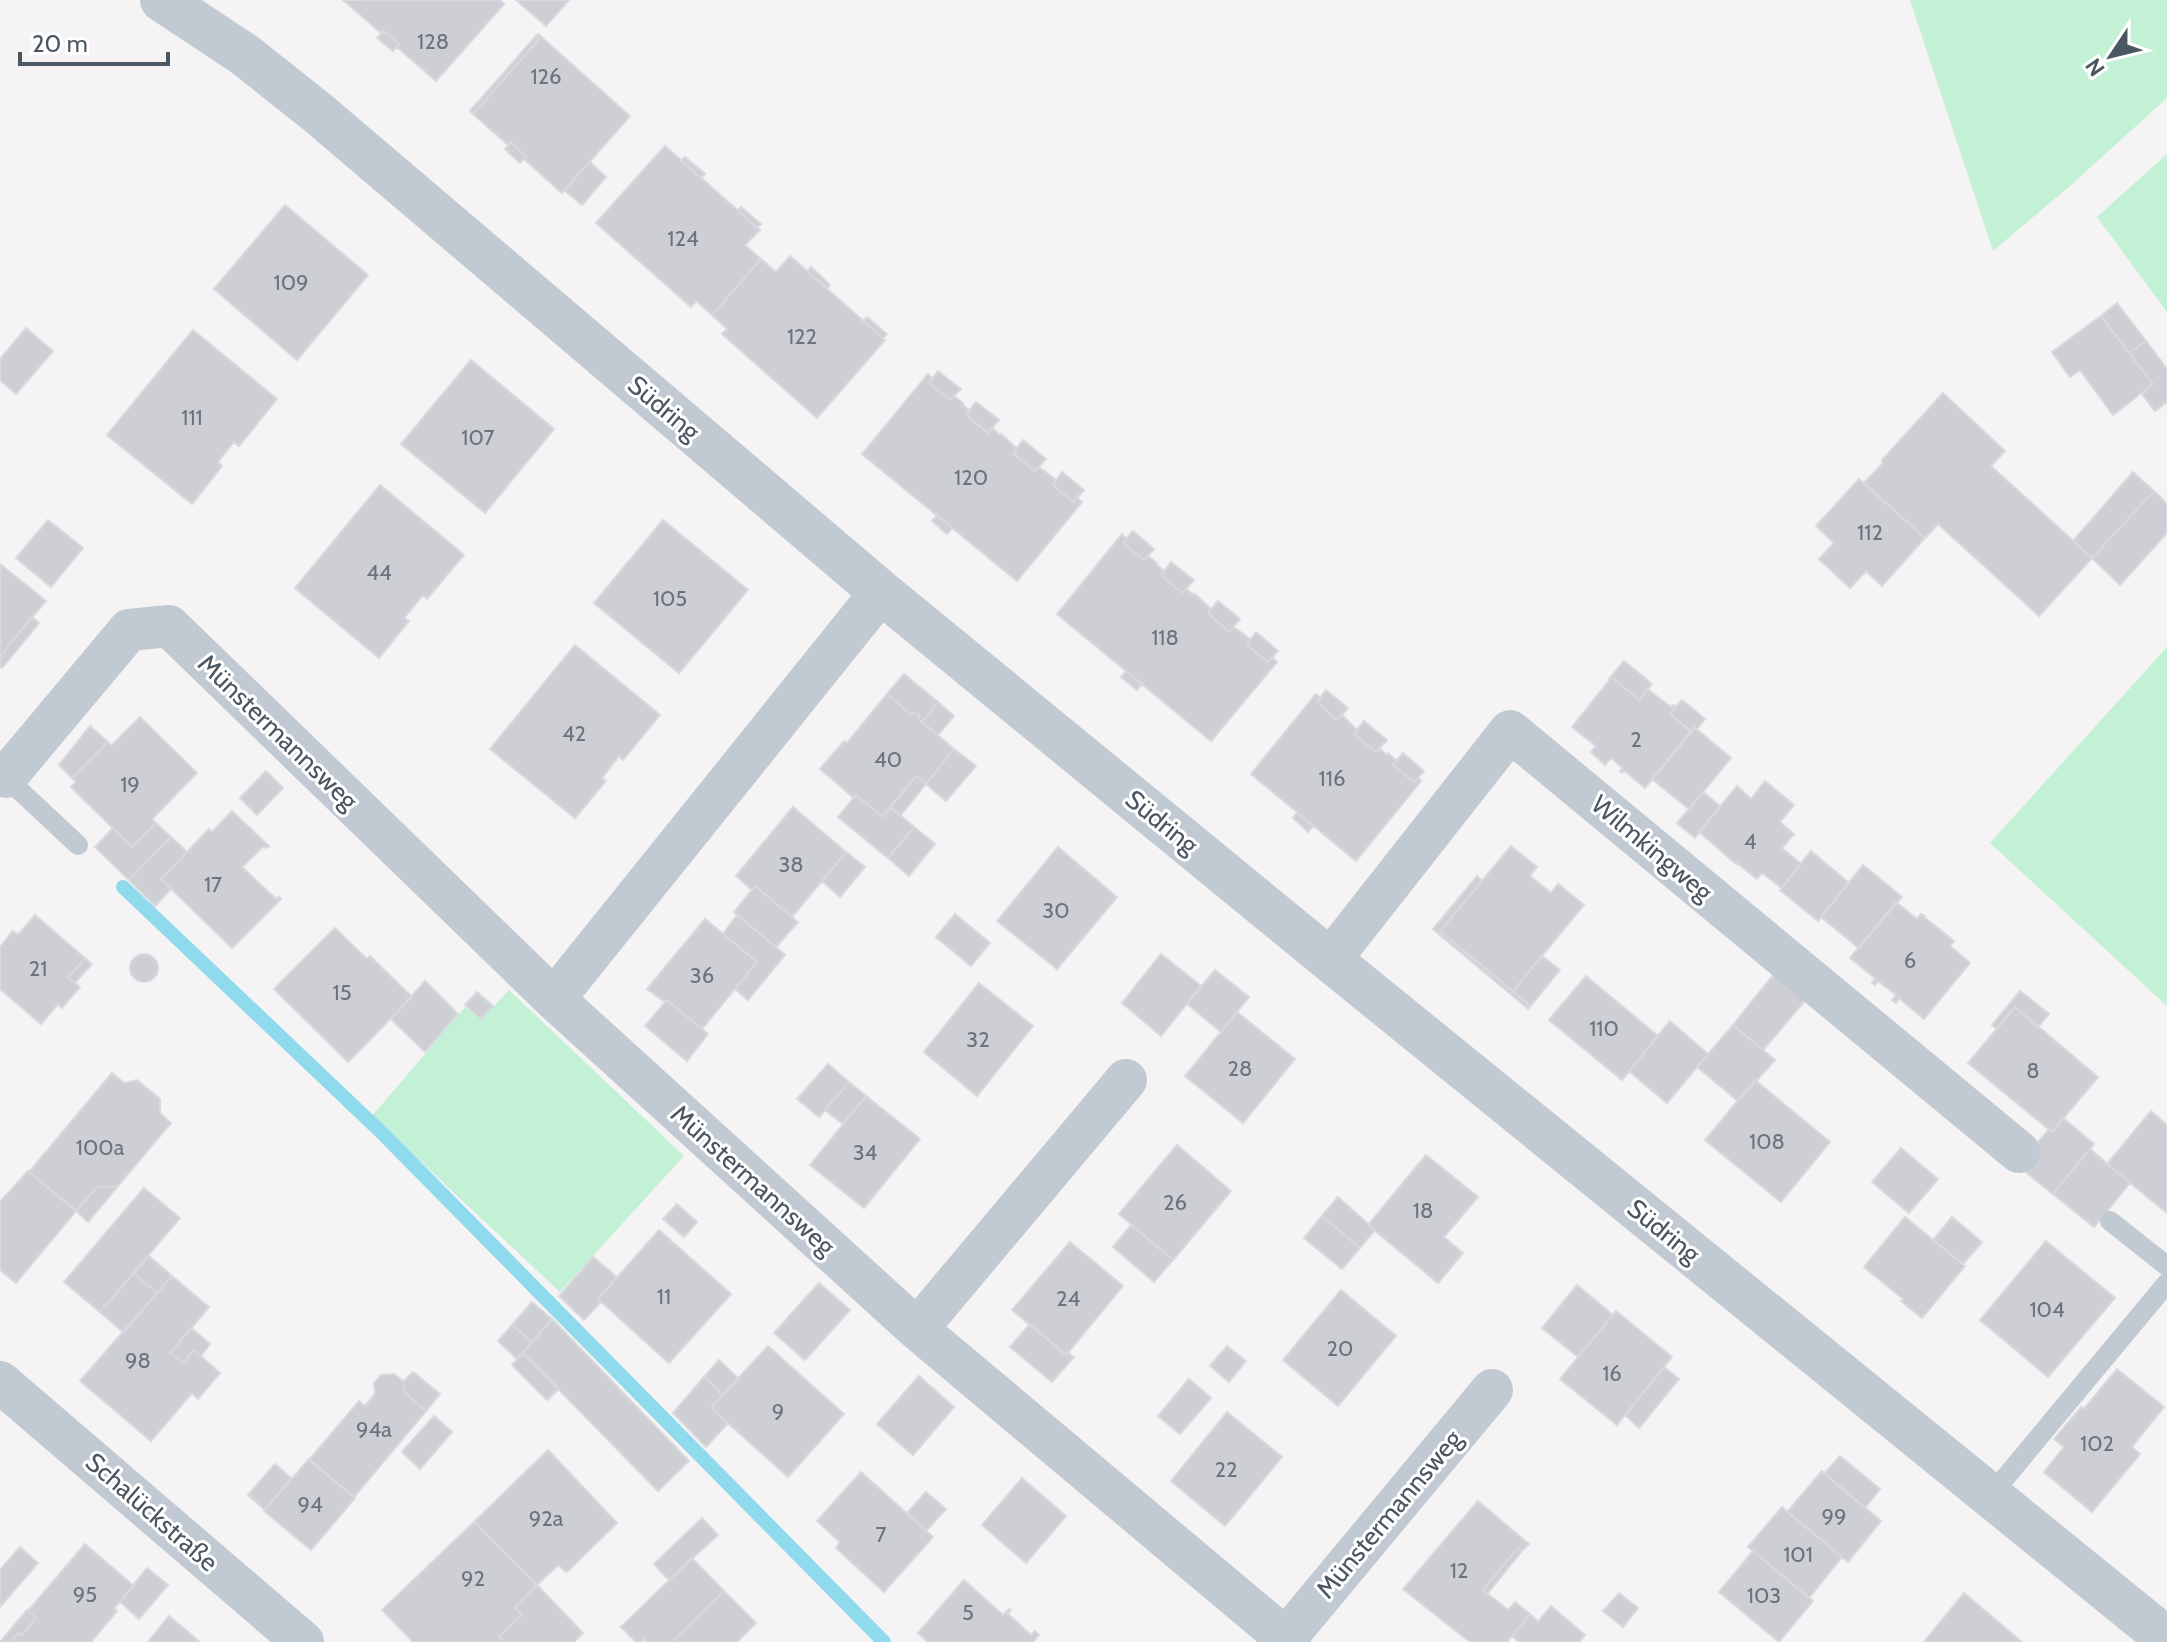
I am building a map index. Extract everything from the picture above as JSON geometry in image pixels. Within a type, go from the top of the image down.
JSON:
[{"type":"street","name":"Südring","points":[[162,0],[245,55],[318,113],[881,592],[2167,1639]]},
{"type":"street","points":[[554,999],[881,592]]},
{"type":"street","name":"Münstermannsweg","points":[[3,774],[129,630],[169,626],[554,999],[917,1329],[1288,1640],[1492,1390]]},
{"type":"street","name":"Wilmkingweg","points":[[1330,960],[1510,731],[2019,1152]]},
{"type":"street","points":[[917,1329],[1126,1080]]},
{"type":"street","name":"Schalückstraße","points":[[0,1382],[303,1642]]},
{"type":"lane","points":[[3,774],[78,845]]},
{"type":"lane","points":[[2110,1221],[2167,1266]]},
{"type":"lane","points":[[1990,1496],[2167,1283]]},
{"type":"green space","points":[[1910,0],[2167,0],[2167,98],[1993,251]]},
{"type":"green space","points":[[2167,154],[2167,312],[2097,217]]},
{"type":"green space","points":[[2167,647],[2167,1006],[1990,843]]},
{"type":"green space","points":[[509,990],[684,1156],[560,1292],[372,1116],[465,1007],[481,1020]]},
{"type":"building","points":[[343,0],[500,0],[504,4],[436,81],[397,47],[399,44],[383,31],[381,33]]},
{"type":"building","points":[[516,0],[569,0],[546,26]]},
{"type":"building","points":[[384,31],[399,44],[393,51],[377,38]]},
{"type":"building","points":[[538,34],[630,116],[562,193],[524,159],[526,157],[511,142],[508,145],[473,114],[539,39]]},
{"type":"building","points":[[536,36],[539,39],[473,114],[470,111]]},
{"type":"building","points":[[511,142],[526,157],[520,163],[505,149]]},
{"type":"building","points":[[665,146],[760,230],[745,245],[761,259],[712,315],[696,301],[691,307],[596,223]]},
{"type":"building","points":[[685,157],[705,174],[701,178],[681,161]]},
{"type":"building","points":[[590,162],[606,177],[582,205],[564,190]]},
{"type":"building","points":[[285,205],[368,275],[297,360],[214,289]]},
{"type":"building","points":[[741,207],[761,224],[757,228],[738,210]]},
{"type":"building","points":[[790,256],[885,340],[817,418],[722,334],[727,329],[712,315],[761,259],[776,272]]},
{"type":"building","points":[[811,267],[830,285],[827,288],[807,271]]},
{"type":"building","points":[[2117,303],[2146,341],[2129,353],[2101,316]]},
{"type":"building","points":[[2101,316],[2153,384],[2113,415],[2080,370],[2070,377],[2052,352]]},
{"type":"building","points":[[867,317],[887,334],[883,338],[863,321]]},
{"type":"building","points":[[26,328],[53,351],[16,394],[0,380],[0,359]]},
{"type":"building","points":[[193,330],[277,399],[239,446],[234,442],[218,462],[222,466],[192,504],[107,435]]},
{"type":"building","points":[[2146,341],[2167,369],[2167,402],[2155,411],[2142,394],[2153,384],[2129,353]]},
{"type":"building","points":[[471,360],[554,429],[485,513],[401,444]]},
{"type":"building","points":[[938,371],[961,389],[950,400],[929,383]]},
{"type":"building","points":[[928,374],[933,379],[929,383],[950,400],[954,396],[963,403],[970,411],[966,415],[988,433],[992,428],[1001,434],[1017,449],[1014,454],[1035,471],[1039,467],[1056,480],[1053,485],[1073,502],[1077,497],[1082,502],[1017,581],[862,454]]},
{"type":"building","points":[[1943,393],[2005,451],[1991,466],[2092,558],[2039,616],[1938,524],[1925,538],[1864,483]]},
{"type":"building","points":[[976,402],[999,420],[988,433],[966,415]]},
{"type":"building","points":[[1023,440],[1046,459],[1035,471],[1013,454]]},
{"type":"building","points":[[1062,472],[1084,490],[1073,502],[1053,485]]},
{"type":"building","points":[[2133,472],[2154,491],[2092,558],[2073,541]]},
{"type":"building","points":[[1859,479],[1925,538],[1882,586],[1866,571],[1850,588],[1819,559],[1834,543],[1816,526]]},
{"type":"building","points":[[380,485],[464,555],[427,599],[423,595],[404,618],[409,621],[379,658],[295,588]]},
{"type":"building","points":[[2154,491],[2167,504],[2167,533],[2120,585],[2092,558]]},
{"type":"building","points":[[937,515],[952,528],[947,534],[932,521]]},
{"type":"building","points":[[48,520],[83,548],[51,587],[16,558]]},
{"type":"building","points":[[663,520],[748,590],[679,673],[594,603]]},
{"type":"building","points":[[1133,531],[1154,549],[1144,560],[1123,543]]},
{"type":"building","points":[[1122,534],[1127,539],[1123,543],[1144,560],[1148,556],[1157,563],[1164,571],[1161,575],[1182,593],[1186,589],[1195,594],[1211,609],[1208,613],[1229,632],[1233,627],[1251,640],[1247,645],[1268,662],[1272,657],[1277,662],[1211,741],[1057,614]]},
{"type":"building","points":[[1171,562],[1194,580],[1182,593],[1161,575]]},
{"type":"building","points":[[0,564],[46,601],[0,656]]},
{"type":"building","points":[[1218,601],[1240,619],[1229,632],[1208,613]]},
{"type":"building","points":[[32,617],[39,623],[2,668],[0,656]]},
{"type":"building","points":[[1256,632],[1278,651],[1268,662],[1247,645]]},
{"type":"building","points":[[575,645],[660,715],[623,760],[619,756],[602,778],[606,781],[575,818],[490,749]]},
{"type":"building","points":[[1624,661],[1652,684],[1639,700],[1612,677],[1608,680]]},
{"type":"building","points":[[1126,671],[1142,684],[1137,690],[1121,677]]},
{"type":"building","points":[[904,674],[938,702],[922,722],[918,718],[920,716],[913,712],[911,715],[887,694]]},
{"type":"building","points":[[1612,677],[1639,700],[1647,689],[1671,707],[1676,707],[1670,714],[1692,732],[1645,788],[1625,771],[1622,773],[1623,768],[1611,758],[1605,765],[1591,752],[1596,746],[1572,727]]},
{"type":"building","points":[[1326,690],[1348,708],[1337,720],[1317,702]]},
{"type":"building","points":[[887,694],[911,715],[913,712],[920,716],[918,718],[922,722],[954,749],[926,784],[916,776],[883,817],[856,795],[854,798],[820,769],[844,741],[847,743]]},
{"type":"building","points":[[1316,694],[1321,698],[1317,702],[1337,720],[1342,715],[1357,730],[1354,734],[1376,752],[1379,748],[1388,753],[1397,761],[1393,765],[1414,782],[1418,778],[1421,781],[1356,861],[1251,774]]},
{"type":"building","points":[[1682,700],[1705,719],[1691,732],[1670,714]]},
{"type":"building","points":[[938,702],[954,716],[938,735],[922,722]]},
{"type":"building","points":[[140,717],[197,773],[152,819],[156,823],[132,847],[71,787],[76,782],[72,778],[108,742],[111,746]]},
{"type":"building","points":[[1364,721],[1387,740],[1376,752],[1354,734]]},
{"type":"building","points":[[90,726],[108,742],[72,778],[59,765]]},
{"type":"building","points":[[1694,727],[1731,758],[1689,809],[1652,779]]},
{"type":"building","points":[[954,749],[976,766],[946,801],[926,784]]},
{"type":"building","points":[[1403,753],[1424,771],[1414,782],[1393,765]]},
{"type":"building","points":[[266,771],[283,788],[257,815],[240,798]]},
{"type":"building","points":[[916,776],[926,784],[900,816],[890,807]]},
{"type":"building","points":[[1765,781],[1794,805],[1780,822],[1794,834],[1782,848],[1801,864],[1782,888],[1762,873],[1757,879],[1699,832],[1737,786],[1751,799]]},
{"type":"building","points":[[1703,792],[1720,806],[1695,838],[1677,823]]},
{"type":"building","points":[[856,795],[883,817],[890,807],[914,827],[888,858],[838,817]]},
{"type":"building","points":[[793,807],[846,852],[792,917],[755,886],[752,890],[736,876]]},
{"type":"building","points":[[232,811],[269,846],[264,846],[242,867],[276,899],[281,899],[232,948],[161,879],[209,829],[212,832]]},
{"type":"building","points":[[1297,813],[1313,826],[1308,832],[1293,818]]},
{"type":"building","points":[[156,823],[171,837],[129,880],[95,847],[113,828],[132,847]]},
{"type":"building","points":[[914,827],[935,844],[909,876],[888,858]]},
{"type":"building","points":[[171,837],[187,852],[161,879],[171,889],[155,906],[129,880]]},
{"type":"building","points":[[1511,846],[1537,867],[1530,876],[1551,893],[1558,884],[1584,905],[1513,991],[1440,931]]},
{"type":"building","points":[[1058,847],[1117,897],[1057,969],[997,921]]},
{"type":"building","points":[[1811,851],[1849,883],[1818,921],[1780,890]]},
{"type":"building","points":[[846,852],[865,867],[840,897],[822,881]]},
{"type":"building","points":[[1863,865],[1902,897],[1859,948],[1821,917]]},
{"type":"building","points":[[1477,876],[1482,881],[1440,931],[1528,1004],[1526,1007],[1433,929]]},
{"type":"building","points":[[755,886],[798,922],[776,947],[734,912]]},
{"type":"building","points":[[1896,902],[1917,919],[1921,914],[1925,916],[1954,941],[1950,946],[1970,963],[1924,1019],[1899,998],[1896,1003],[1892,1000],[1896,995],[1878,981],[1875,985],[1872,983],[1875,978],[1850,958]]},
{"type":"building","points":[[955,914],[990,943],[971,966],[936,937]]},
{"type":"building","points":[[35,915],[85,958],[68,978],[80,987],[62,1008],[58,1004],[41,1024],[0,989],[0,947],[13,931],[18,935]]},
{"type":"building","points":[[737,915],[785,955],[748,1000],[735,989],[757,962],[723,934]]},
{"type":"building","points":[[705,919],[757,962],[702,1029],[667,1000],[665,1002],[647,989]]},
{"type":"building","points":[[335,928],[367,959],[370,956],[412,997],[348,1062],[274,989]]},
{"type":"building","points":[[144,954],[154,958],[158,968],[154,978],[144,982],[134,978],[130,968],[134,958]]},
{"type":"building","points":[[1161,954],[1201,986],[1161,1036],[1122,1003]]},
{"type":"building","points":[[1542,956],[1560,970],[1528,1009],[1528,1004],[1513,991]]},
{"type":"building","points":[[85,958],[92,964],[75,983],[68,978]]},
{"type":"building","points":[[1778,969],[1810,995],[1763,1050],[1733,1025]]},
{"type":"building","points":[[1215,970],[1249,997],[1221,1032],[1187,1004]]},
{"type":"building","points":[[1586,976],[1658,1036],[1622,1080],[1549,1020]]},
{"type":"building","points":[[425,981],[458,1014],[425,1052],[391,1019]]},
{"type":"building","points":[[979,983],[1033,1026],[977,1096],[924,1052]]},
{"type":"building","points":[[2020,991],[2049,1014],[2038,1027],[2015,1007],[1997,1029],[1992,1025]]},
{"type":"building","points":[[477,992],[493,1006],[481,1019],[465,1005]]},
{"type":"building","points":[[667,1000],[708,1034],[687,1061],[645,1026]]},
{"type":"building","points":[[2015,1007],[2098,1077],[2052,1132],[1968,1063]]},
{"type":"building","points":[[1237,1012],[1295,1059],[1243,1123],[1185,1076]]},
{"type":"building","points":[[1670,1021],[1708,1054],[1667,1103],[1629,1071]]},
{"type":"building","points":[[1733,1025],[1775,1060],[1738,1101],[1697,1067]]},
{"type":"building","points":[[828,1064],[849,1082],[819,1117],[797,1099]]},
{"type":"building","points":[[112,1073],[124,1083],[137,1080],[160,1099],[160,1113],[171,1123],[118,1186],[97,1187],[76,1211],[29,1172]]},
{"type":"building","points":[[1755,1080],[1830,1142],[1781,1202],[1705,1140]]},
{"type":"building","points":[[849,1082],[866,1096],[843,1124],[825,1110]]},
{"type":"building","points":[[866,1096],[920,1139],[864,1208],[810,1165]]},
{"type":"building","points":[[2151,1111],[2167,1125],[2167,1213],[2107,1164]]},
{"type":"building","points":[[2063,1118],[2094,1144],[2053,1194],[2018,1166],[2049,1129],[2052,1132]]},
{"type":"building","points":[[1177,1145],[1231,1191],[1173,1260],[1119,1214]]},
{"type":"building","points":[[1901,1148],[1938,1179],[1909,1213],[1872,1182]]},
{"type":"building","points":[[2090,1149],[2130,1183],[2094,1227],[2053,1194]]},
{"type":"building","points":[[1426,1155],[1478,1197],[1444,1237],[1463,1253],[1438,1283],[1368,1225]]},
{"type":"building","points":[[28,1171],[76,1211],[16,1283],[0,1270],[0,1202]]},
{"type":"building","points":[[118,1186],[88,1222],[76,1211],[97,1187]]},
{"type":"building","points":[[144,1188],[180,1218],[100,1312],[64,1282]]},
{"type":"building","points":[[1338,1197],[1375,1230],[1360,1248],[1322,1216]]},
{"type":"building","points":[[677,1204],[697,1222],[684,1237],[663,1219]]},
{"type":"building","points":[[1322,1216],[1360,1248],[1342,1269],[1304,1238]]},
{"type":"building","points":[[1905,1217],[1965,1266],[1922,1318],[1864,1267]]},
{"type":"building","points":[[1952,1217],[1982,1242],[1963,1264],[1933,1240]]},
{"type":"building","points":[[1131,1225],[1173,1260],[1154,1282],[1113,1247]]},
{"type":"building","points":[[659,1230],[731,1294],[669,1363],[598,1299]]},
{"type":"building","points":[[2046,1241],[2115,1298],[2048,1377],[1980,1320]]},
{"type":"building","points":[[1070,1242],[1123,1286],[1066,1355],[1012,1310]]},
{"type":"building","points":[[149,1256],[172,1276],[157,1293],[134,1273]]},
{"type":"building","points":[[593,1257],[617,1277],[598,1299],[601,1302],[584,1320],[559,1296]]},
{"type":"building","points":[[134,1273],[157,1293],[124,1333],[100,1312]]},
{"type":"building","points":[[172,1276],[209,1307],[170,1353],[183,1363],[194,1350],[220,1373],[198,1399],[192,1393],[151,1441],[80,1381]]},
{"type":"building","points":[[819,1283],[850,1310],[805,1360],[774,1333]]},
{"type":"building","points":[[1577,1285],[1613,1315],[1578,1357],[1542,1328]]},
{"type":"building","points":[[1341,1290],[1396,1336],[1338,1406],[1283,1360]]},
{"type":"building","points":[[532,1302],[552,1319],[532,1342],[512,1325]]},
{"type":"building","points":[[1616,1311],[1672,1357],[1617,1425],[1560,1379]]},
{"type":"building","points":[[552,1319],[689,1461],[658,1491],[523,1353]]},
{"type":"building","points":[[1030,1324],[1066,1355],[1067,1352],[1074,1357],[1052,1382],[1010,1347]]},
{"type":"building","points":[[512,1325],[532,1342],[517,1359],[498,1341]]},
{"type":"building","points":[[191,1328],[210,1344],[201,1356],[194,1350],[183,1363],[170,1353]]},
{"type":"building","points":[[768,1346],[844,1414],[788,1477],[711,1408]]},
{"type":"building","points":[[1227,1346],[1246,1361],[1229,1382],[1210,1366]]},
{"type":"building","points":[[523,1353],[559,1389],[547,1400],[512,1365]]},
{"type":"building","points":[[719,1360],[739,1379],[723,1395],[704,1377]]},
{"type":"building","points":[[1664,1367],[1679,1379],[1639,1428],[1625,1415]]},
{"type":"building","points":[[2117,1369],[2164,1407],[2132,1447],[2140,1454],[2092,1512],[2044,1472],[2064,1447],[2054,1439]]},
{"type":"building","points":[[413,1372],[440,1394],[426,1411],[404,1392],[403,1382]]},
{"type":"building","points":[[394,1374],[403,1381],[404,1392],[426,1411],[354,1497],[309,1460],[359,1401],[365,1406],[375,1394],[374,1383],[381,1375]]},
{"type":"building","points":[[919,1376],[954,1407],[913,1455],[877,1424]]},
{"type":"building","points":[[704,1377],[723,1395],[711,1408],[728,1423],[706,1447],[673,1413]]},
{"type":"building","points":[[1189,1379],[1211,1398],[1180,1434],[1158,1416]]},
{"type":"building","points":[[1227,1412],[1282,1457],[1225,1526],[1171,1481]]},
{"type":"building","points":[[434,1416],[452,1432],[420,1469],[402,1452]]},
{"type":"building","points":[[548,1450],[617,1523],[568,1571],[558,1565],[537,1585],[474,1522]]},
{"type":"building","points":[[1840,1456],[1880,1489],[1865,1508],[1824,1474]]},
{"type":"building","points":[[309,1459],[355,1498],[311,1550],[264,1511]]},
{"type":"building","points":[[275,1464],[291,1478],[265,1510],[248,1495]]},
{"type":"building","points":[[1822,1471],[1881,1521],[1848,1562],[1787,1512]]},
{"type":"building","points":[[861,1472],[933,1537],[884,1592],[836,1548],[840,1542],[817,1521]]},
{"type":"building","points":[[1022,1478],[1066,1516],[1026,1563],[982,1525]]},
{"type":"building","points":[[926,1492],[946,1509],[926,1531],[907,1513]]},
{"type":"building","points":[[1478,1501],[1529,1544],[1522,1551],[1518,1548],[1483,1590],[1508,1610],[1515,1602],[1530,1614],[1507,1642],[1470,1642],[1403,1589]]},
{"type":"building","points":[[1782,1507],[1842,1557],[1809,1598],[1748,1547]]},
{"type":"building","points":[[702,1518],[718,1535],[669,1580],[654,1564]]},
{"type":"building","points":[[474,1522],[537,1585],[515,1607],[522,1615],[499,1637],[505,1642],[413,1642],[382,1610]]},
{"type":"building","points":[[85,1544],[134,1586],[114,1608],[117,1611],[91,1642],[11,1642],[18,1633],[21,1636],[36,1618],[28,1611]]},
{"type":"building","points":[[20,1547],[38,1563],[0,1607],[0,1570]]},
{"type":"building","points":[[1518,1548],[1522,1551],[1488,1593],[1483,1590]]},
{"type":"building","points":[[1753,1551],[1813,1601],[1779,1642],[1719,1592]]},
{"type":"building","points":[[692,1558],[724,1591],[672,1642],[646,1642],[644,1639],[636,1642],[621,1627]]},
{"type":"building","points":[[147,1568],[168,1585],[139,1619],[120,1602]]},
{"type":"building","points":[[964,1580],[1003,1615],[1011,1610],[1008,1614],[1031,1635],[1035,1631],[1039,1635],[1033,1642],[928,1642],[918,1633]]},
{"type":"building","points":[[537,1585],[583,1633],[574,1642],[505,1642],[499,1637],[522,1615],[515,1607]]},
{"type":"building","points":[[724,1591],[756,1623],[737,1642],[672,1642]]},
{"type":"building","points":[[1619,1593],[1638,1608],[1623,1627],[1603,1611]]},
{"type":"building","points":[[1964,1593],[2022,1642],[1924,1642]]},
{"type":"building","points":[[1551,1606],[1585,1635],[1579,1642],[1519,1642],[1512,1636],[1530,1614],[1538,1622]]},
{"type":"building","points":[[27,1610],[36,1618],[21,1636],[18,1633],[11,1642],[0,1642]]},
{"type":"building","points":[[169,1616],[200,1642],[148,1642]]},
{"type":"waterway","points":[[123,887],[382,1133],[884,1642]]}]
